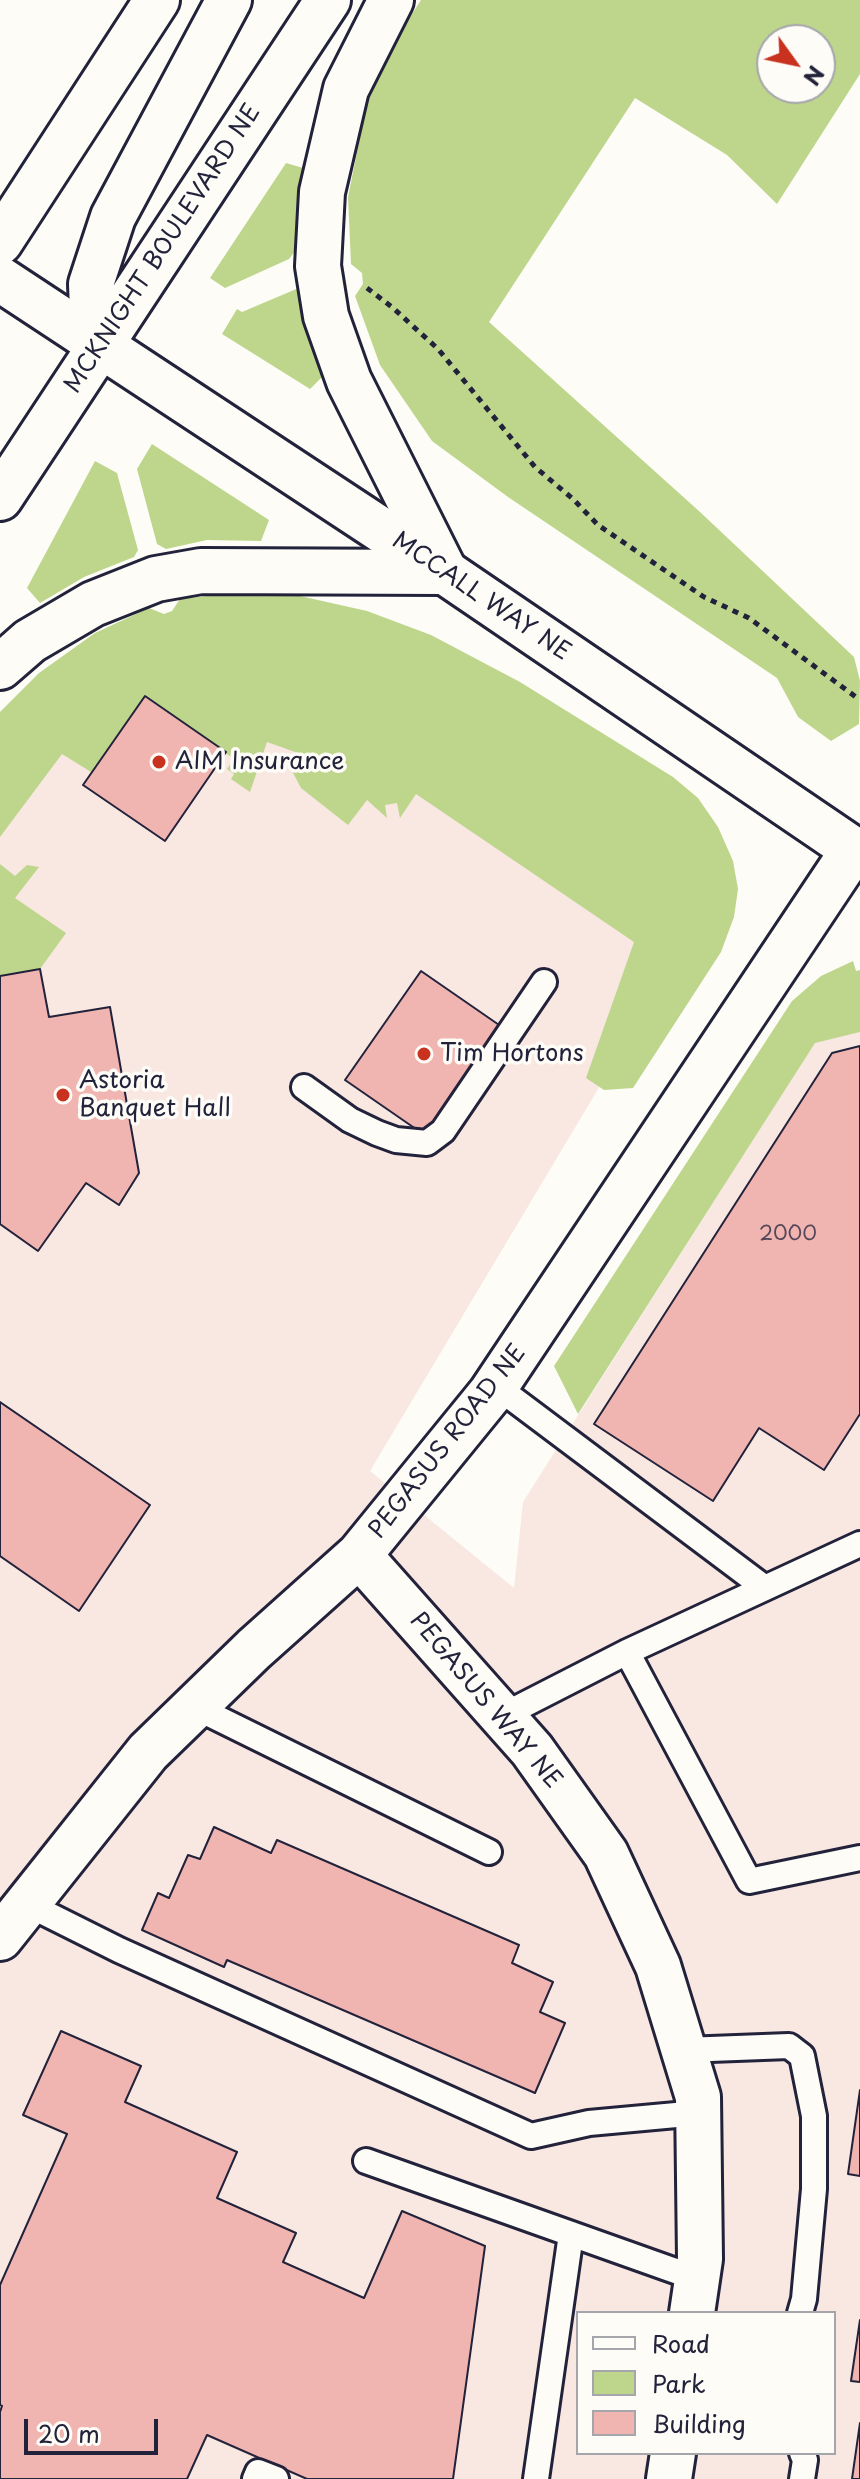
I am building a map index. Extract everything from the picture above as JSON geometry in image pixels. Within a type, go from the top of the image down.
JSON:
[{"type":"street","points":[[0,242],[157,0]]},
{"type":"street","points":[[99,345],[91,284],[113,217],[229,0]]},
{"type":"street","name":"MCKNIGHT BOULEVARD NE","points":[[0,498],[328,0]]},
{"type":"street","points":[[0,667],[30,641],[93,604],[156,579],[201,571],[445,572],[349,381],[326,316],[318,266],[322,192],[346,89],[391,0]]},
{"type":"street","name":"MCCALL WAY NE","points":[[0,279],[445,572],[857,852]]},
{"type":"street","name":"PEGASUS ROAD NE","points":[[0,1938],[148,1752],[359,1555],[496,1386],[857,852]]},
{"type":"street","name":"PEGASUS WAY NE","points":[[359,1555],[532,1750],[606,1854],[658,1966],[698,2097],[700,2259],[695,2296]]},
{"type":"street","points":[[669,2479],[673,2455]]},
{"type":"lane","points":[[304,1087],[350,1120],[377,1133],[396,1140],[427,1143],[443,1131],[544,982]]},
{"type":"lane","points":[[496,1386],[765,1588]]},
{"type":"lane","points":[[502,1716],[627,1652],[860,1544]]},
{"type":"lane","points":[[627,1652],[749,1881],[860,1858]]},
{"type":"lane","points":[[195,1707],[489,1852]]},
{"type":"lane","points":[[27,1904],[119,1950],[531,2136],[589,2123],[698,2113]]},
{"type":"lane","points":[[684,2050],[789,2046],[802,2056],[814,2116],[814,2174],[801,2311]]},
{"type":"lane","points":[[366,2161],[571,2234],[695,2296]]},
{"type":"lane","points":[[536,2479],[571,2234]]},
{"type":"lane","points":[[802,2479],[803,2455]]},
{"type":"lane","points":[[255,2479],[258,2472],[276,2479]]},
{"type":"path","points":[[365,287],[438,349],[535,467],[598,525],[704,597],[749,618],[860,700]]},
{"type":"shaded area","points":[[219,635],[690,935],[370,1471],[514,1588],[523,1502],[815,1042],[860,1032],[860,2479],[0,2479],[0,792]]},
{"type":"green space","points":[[421,0],[860,0],[860,74],[777,204],[727,155],[635,98],[489,322],[700,512],[854,657],[860,681],[859,724],[831,741],[798,717],[777,678],[508,497],[432,441],[380,365],[355,296],[363,284],[362,273],[351,264],[348,197],[368,98],[392,45]]},
{"type":"green space","points":[[286,163],[303,168],[299,246],[289,259],[225,288],[210,278]]},
{"type":"green space","points":[[301,287],[325,374],[310,389],[222,334],[237,309],[242,312]]},
{"type":"green space","points":[[152,444],[269,520],[261,541],[207,540],[166,549],[157,544],[137,469]]},
{"type":"green space","points":[[95,461],[117,473],[138,550],[134,557],[84,577],[40,603],[27,588]]},
{"type":"green space","points":[[233,593],[300,596],[367,611],[431,635],[520,682],[673,777],[698,798],[718,827],[733,861],[738,889],[734,917],[721,952],[633,1088],[604,1090],[586,1078],[634,942],[416,794],[400,818],[397,803],[385,805],[387,818],[367,800],[348,825],[301,788],[291,769],[295,752],[267,742],[250,792],[231,779],[234,774],[227,769],[234,759],[145,696],[91,772],[62,754],[0,837],[0,712],[39,673],[95,633],[149,608],[164,614],[172,611],[180,599]]},
{"type":"green space","points":[[0,864],[15,876],[27,865],[39,867],[15,898],[66,933],[40,969],[0,976]]},
{"type":"green space","points":[[853,961],[856,971],[860,970],[860,1032],[815,1043],[578,1414],[554,1366],[792,1001],[821,976]]},
{"type":"building","name":"AIM Insurance","points":[[145,696],[226,752],[165,841],[83,785]]},
{"type":"building","name":"Astoria Banquet Hall","points":[[40,969],[49,1017],[110,1007],[139,1173],[119,1205],[86,1183],[38,1251],[0,1224],[0,976]]},
{"type":"building","name":"Tim Hortons","points":[[421,971],[502,1027],[426,1136],[345,1080]]},
{"type":"building","points":[[860,1046],[860,1414],[824,1470],[759,1428],[713,1501],[594,1424],[832,1053]]},
{"type":"building","points":[[0,1402],[150,1505],[79,1611],[0,1556]]},
{"type":"building","points":[[214,1827],[271,1853],[277,1840],[519,1945],[512,1963],[553,1982],[540,2012],[565,2023],[535,2093],[227,1960],[224,1967],[142,1930],[158,1893],[169,1898],[188,1855],[200,1859]]},
{"type":"building","points":[[61,2031],[141,2066],[125,2102],[237,2152],[217,2198],[296,2233],[283,2262],[364,2298],[402,2211],[485,2246],[453,2479],[307,2479],[207,2435],[187,2479],[0,2479],[0,2285],[67,2134],[23,2115]]},
{"type":"building","points":[[860,2090],[860,2176],[848,2174]]},
{"type":"building","points":[[860,2320],[860,2382],[851,2381]]},
{"type":"building","points":[[860,2423],[860,2479],[852,2479]]},
{"type":"place","name":"AIM Insurance","points":[[159,762]]},
{"type":"place","name":"Tim Hortons","points":[[424,1054]]},
{"type":"place","name":"Astoria Banquet Hall","points":[[63,1095]]}]
